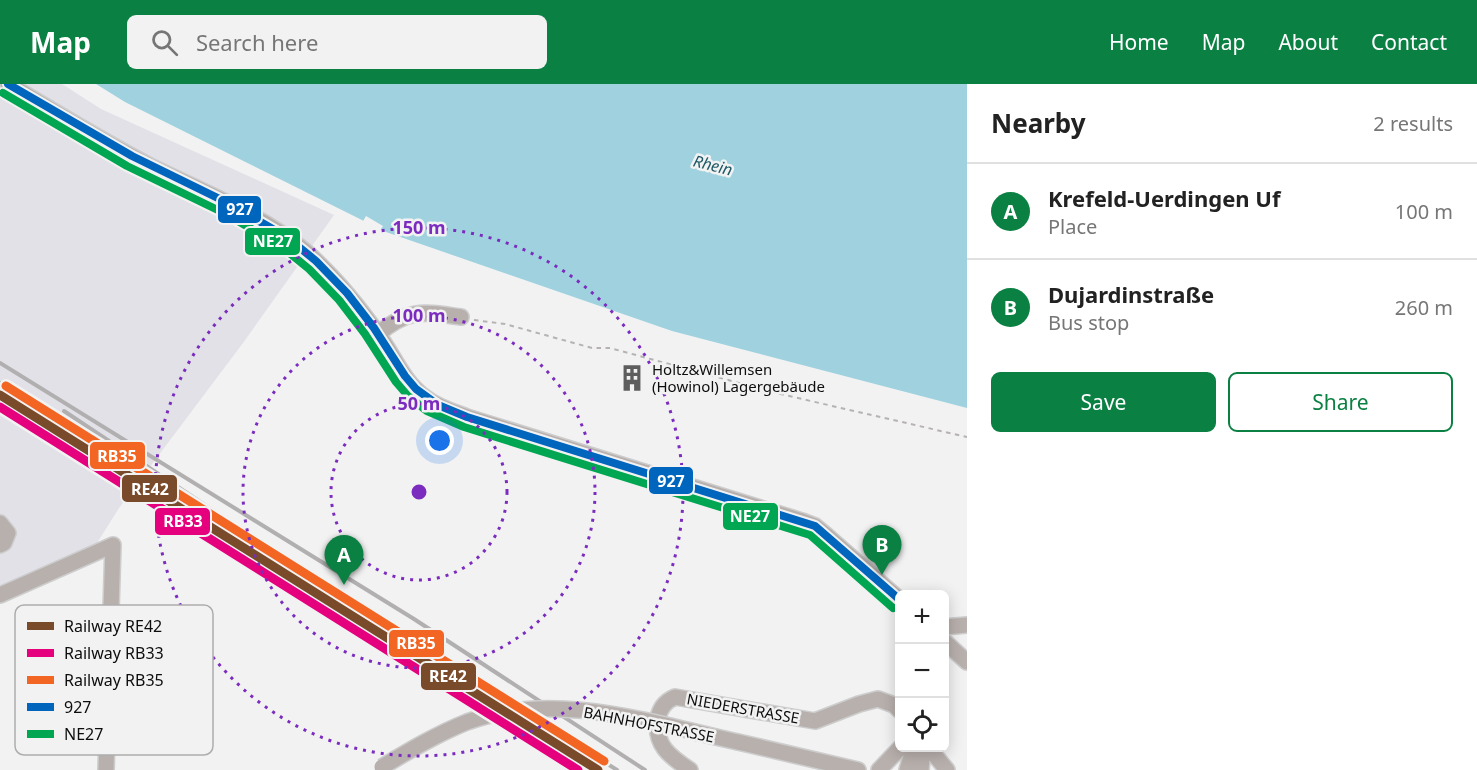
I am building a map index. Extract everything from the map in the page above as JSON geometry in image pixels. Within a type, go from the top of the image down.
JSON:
[{"type":"street","points":[[9,84],[140,161],[276,230],[306,252],[358,307],[407,381],[433,403],[466,417],[802,520],[815,526],[895,596]]},
{"type":"street","points":[[378,334],[393,321],[419,312],[461,317]]},
{"type":"street","points":[[0,524],[8,533],[4,543],[0,545]]},
{"type":"street","points":[[0,595],[113,545],[111,605]]},
{"type":"street","points":[[949,627],[967,625]]},
{"type":"street","points":[[948,644],[967,662]]},
{"type":"street","name":"NIEDERSTRASSE","points":[[690,770],[668,753],[656,734],[659,714],[665,701],[675,697],[815,721],[878,699],[895,706]]},
{"type":"street","name":"BAHNHOFSTRASSE","points":[[380,768],[429,739],[469,722],[505,712],[571,709],[616,716],[858,770]]},
{"type":"street","points":[[879,770],[895,752]]},
{"type":"street","points":[[907,770],[910,752]]},
{"type":"street","points":[[921,770],[923,752]]},
{"type":"street","points":[[933,752],[947,770]]},
{"type":"street","points":[[106,755],[106,770]]},
{"type":"path","points":[[461,317],[505,324],[592,348],[610,348],[776,393],[967,437]]},
{"type":"shaded area","points":[[0,84],[62,84],[101,109],[334,215],[243,343],[119,508],[97,543],[100,550],[0,596]]},
{"type":"water","name":"Rhein","points":[[96,84],[967,84],[967,408],[672,331],[386,232],[125,102]]},
{"type":"pier","points":[[366,216],[383,226],[379,232],[362,223]]},
{"type":"railway","points":[[0,363],[414,619],[645,770]]},
{"type":"railway","points":[[0,383],[75,428]]},
{"type":"railway","points":[[64,411],[340,595],[617,770]]},
{"type":"rail line","name":"RB35","points":[[6,386],[604,761]]},
{"type":"rail line","name":"RE42","points":[[0,395],[598,770]]},
{"type":"rail line","name":"RB33","points":[[0,407],[578,770]]},
{"type":"transit line","name":"927","points":[[8,84],[132,156],[230,204],[288,238],[316,261],[347,293],[374,328],[405,376],[416,389],[438,405],[467,417],[815,526],[895,596]]},
{"type":"transit line","name":"NE27","points":[[3,93],[127,166],[226,214],[282,247],[309,269],[339,300],[365,334],[396,382],[408,396],[427,411],[464,427],[810,535],[893,608]]},
{"type":"place","name":"Holtz&Willemsen (Howinol) Lagergebäude","points":[[632,378]]},
{"type":"place","name":"Dujardinstraße","points":[[882,575]]},
{"type":"place","name":"Krefeld-Uerdingen Uf","points":[[344,585]]}]
